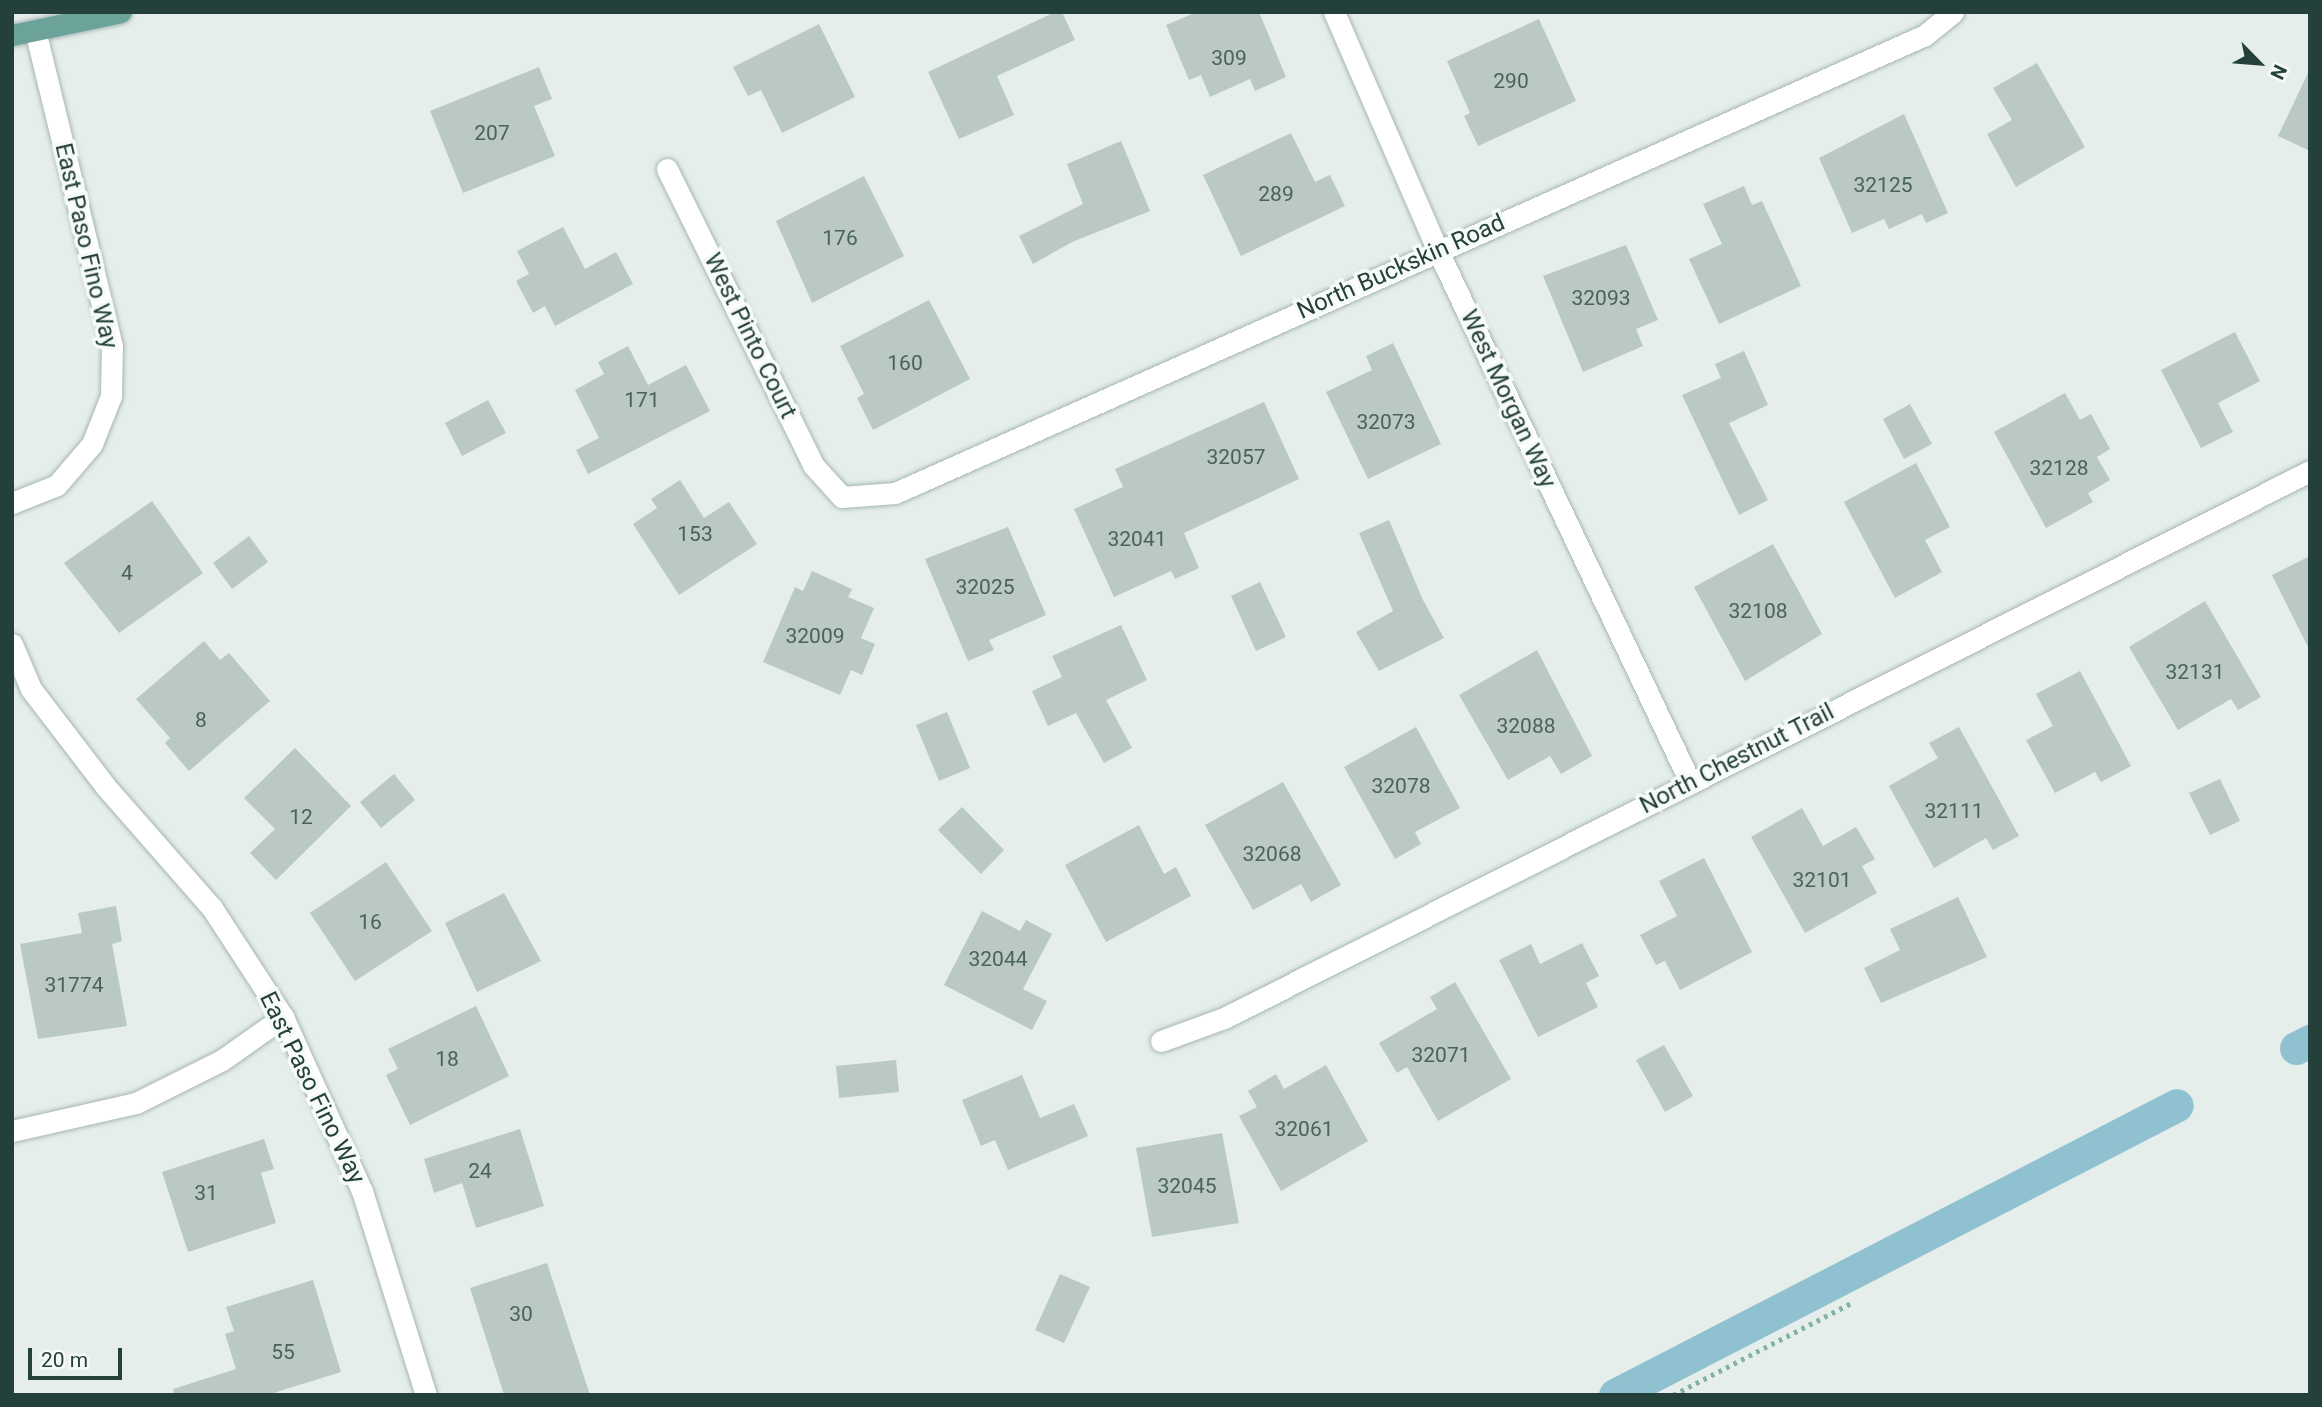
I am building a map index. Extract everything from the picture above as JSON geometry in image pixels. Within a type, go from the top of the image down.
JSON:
[{"type":"main road","points":[[12,35],[121,12]]},
{"type":"street","name":"West Morgan Way","points":[[1334,12],[1438,251],[1690,782]]},
{"type":"street","name":"North Buckskin Road","points":[[842,497],[895,493],[1925,35],[1953,12]]},
{"type":"street","name":"East Paso Fino Way","points":[[12,503],[57,485],[92,444],[111,396],[112,346],[35,30]]},
{"type":"street","name":"West Pinto Court","points":[[667,169],[813,465],[842,497]]},
{"type":"street","name":"North Chestnut Trail","points":[[1161,1041],[1224,1018],[2310,471]]},
{"type":"street","name":"East Paso Fino Way","points":[[12,644],[31,690],[106,787],[212,908],[283,1017],[362,1191],[426,1395]]},
{"type":"street","points":[[12,1131],[136,1103],[222,1060],[283,1017]]},
{"type":"path","points":[[1673,1395],[1851,1303]]},
{"type":"building","points":[[1055,12],[1062,12],[1075,40],[997,76],[1014,115],[959,139],[928,72]]},
{"type":"building","points":[[1197,12],[1259,12],[1286,77],[1255,91],[1250,79],[1210,97],[1201,75],[1189,80],[1166,25]]},
{"type":"building","points":[[1539,19],[1576,101],[1478,146],[1464,116],[1470,113],[1447,61]]},
{"type":"building","points":[[819,24],[855,97],[782,133],[761,90],[748,96],[733,67]]},
{"type":"building","points":[[2037,63],[2085,147],[2016,187],[1987,134],[2012,120],[1993,88]]},
{"type":"building","points":[[539,67],[552,99],[534,106],[555,156],[463,193],[430,111]]},
{"type":"building","points":[[2310,69],[2310,151],[2278,136]]},
{"type":"building","points":[[1904,114],[1948,213],[1926,223],[1922,214],[1889,229],[1884,219],[1852,233],[1819,158]]},
{"type":"building","points":[[1291,133],[1315,182],[1330,175],[1345,206],[1241,256],[1203,175]]},
{"type":"building","points":[[1121,141],[1150,211],[1072,242],[1033,264],[1019,236],[1083,204],[1067,164]]},
{"type":"building","points":[[864,176],[904,256],[812,303],[776,221]]},
{"type":"building","points":[[1744,186],[1752,205],[1762,201],[1801,286],[1719,324],[1689,259],[1722,244],[1703,204]]},
{"type":"building","points":[[563,227],[585,269],[616,252],[633,284],[555,326],[545,306],[533,313],[516,281],[529,274],[517,251]]},
{"type":"building","points":[[1626,245],[1658,320],[1636,329],[1643,346],[1583,372],[1543,276]]},
{"type":"building","points":[[929,300],[970,379],[873,430],[857,398],[864,394],[840,346]]},
{"type":"building","points":[[2235,332],[2260,381],[2218,403],[2233,432],[2201,448],[2161,370]]},
{"type":"building","points":[[1393,343],[1441,444],[1368,479],[1326,392],[1372,370],[1366,356]]},
{"type":"building","points":[[628,346],[648,385],[686,365],[710,411],[588,474],[576,450],[599,438],[575,390],[604,374],[598,362]]},
{"type":"building","points":[[1744,351],[1768,405],[1729,423],[1768,500],[1739,515],[1682,395],[1721,378],[1715,364]]},
{"type":"building","points":[[2065,393],[2080,420],[2091,414],[2110,449],[2097,457],[2110,480],[2088,493],[2093,502],[2046,528],[1994,432]]},
{"type":"building","points":[[488,400],[506,433],[462,456],[445,423]]},
{"type":"building","points":[[1264,402],[1299,479],[1184,533],[1199,568],[1175,579],[1171,571],[1114,597],[1074,509],[1123,487],[1115,469]]},
{"type":"building","points":[[1910,404],[1932,444],[1904,459],[1883,419]]},
{"type":"building","points":[[1916,463],[1950,527],[1925,540],[1942,572],[1895,598],[1844,502]]},
{"type":"building","points":[[680,480],[704,518],[729,502],[757,544],[679,595],[633,524],[657,508],[651,499]]},
{"type":"building","points":[[152,501],[203,573],[119,633],[64,563]]},
{"type":"building","points":[[1389,520],[1423,600],[1444,638],[1379,671],[1356,632],[1393,611],[1359,533]]},
{"type":"building","points":[[1008,527],[1046,615],[989,640],[994,650],[968,661],[925,559]]},
{"type":"building","points":[[249,536],[268,562],[232,589],[213,563]]},
{"type":"building","points":[[1773,544],[1822,634],[1745,681],[1694,587]]},
{"type":"building","points":[[2310,556],[2310,651],[2272,575]]},
{"type":"building","points":[[812,571],[852,589],[848,597],[874,608],[861,638],[875,644],[862,675],[851,670],[840,695],[763,662],[795,587],[803,591]]},
{"type":"building","points":[[1260,582],[1286,637],[1256,651],[1231,596]]},
{"type":"building","points":[[2205,601],[2261,697],[2238,710],[2231,699],[2178,730],[2129,647]]},
{"type":"building","points":[[1121,625],[1147,680],[1106,700],[1132,748],[1104,763],[1076,713],[1048,726],[1032,691],[1062,677],[1052,656]]},
{"type":"building","points":[[204,641],[220,660],[229,653],[270,701],[189,771],[165,743],[170,738],[136,699]]},
{"type":"building","points":[[1537,650],[1592,756],[1561,774],[1550,756],[1508,780],[1459,695]]},
{"type":"building","points":[[2080,671],[2131,766],[2101,782],[2095,772],[2055,793],[2026,740],[2053,726],[2036,694]]},
{"type":"building","points":[[947,712],[970,768],[939,781],[916,725]]},
{"type":"building","points":[[1416,727],[1460,808],[1415,832],[1421,844],[1395,859],[1344,767]]},
{"type":"building","points":[[1959,727],[2019,836],[1993,850],[1986,838],[1934,868],[1889,786],[1938,758],[1929,743]]},
{"type":"building","points":[[295,748],[351,806],[276,880],[250,853],[275,829],[244,798]]},
{"type":"building","points":[[394,774],[415,800],[381,828],[360,802]]},
{"type":"building","points":[[2220,779],[2240,821],[2210,835],[2189,793]]},
{"type":"building","points":[[1283,782],[1341,885],[1311,902],[1301,884],[1253,910],[1205,825]]},
{"type":"building","points":[[962,807],[1004,850],[981,874],[938,830]]},
{"type":"building","points":[[1802,808],[1823,846],[1856,827],[1875,859],[1862,866],[1877,893],[1805,933],[1751,837]]},
{"type":"building","points":[[1139,825],[1164,874],[1176,867],[1191,896],[1106,942],[1065,865]]},
{"type":"building","points":[[1704,858],[1752,952],[1680,990],[1665,961],[1656,965],[1640,935],[1677,916],[1659,881]]},
{"type":"building","points":[[386,862],[432,931],[355,981],[310,913]]},
{"type":"building","points":[[504,893],[541,961],[477,992],[445,923]]},
{"type":"building","points":[[1958,897],[1987,957],[1881,1003],[1864,968],[1900,950],[1890,929]]},
{"type":"building","points":[[116,906],[122,941],[112,944],[127,1026],[38,1039],[20,944],[82,933],[78,913]]},
{"type":"building","points":[[982,911],[1020,931],[1026,920],[1052,934],[1023,989],[1047,1001],[1032,1030],[944,985]]},
{"type":"building","points":[[1582,943],[1599,976],[1586,983],[1598,1007],[1538,1037],[1499,960],[1531,944],[1540,964]]},
{"type":"building","points":[[1455,982],[1511,1079],[1438,1121],[1407,1067],[1397,1073],[1379,1043],[1437,1009],[1430,997]]},
{"type":"building","points":[[476,1006],[509,1076],[410,1125],[386,1075],[398,1069],[388,1049]]},
{"type":"building","points":[[1664,1045],[1693,1096],[1665,1112],[1636,1060]]},
{"type":"building","points":[[896,1060],[899,1092],[839,1098],[836,1066]]},
{"type":"building","points":[[1326,1065],[1368,1141],[1281,1191],[1239,1116],[1257,1107],[1248,1091],[1276,1074],[1284,1089]]},
{"type":"building","points":[[1022,1075],[1040,1118],[1074,1104],[1088,1136],[1008,1170],[995,1140],[981,1146],[962,1100]]},
{"type":"building","points":[[520,1129],[544,1206],[476,1228],[462,1183],[434,1193],[424,1159]]},
{"type":"building","points":[[1222,1133],[1239,1223],[1152,1237],[1136,1148]]},
{"type":"building","points":[[264,1139],[274,1169],[261,1173],[276,1223],[188,1252],[162,1172]]},
{"type":"building","points":[[547,1263],[590,1395],[504,1395],[470,1288]]},
{"type":"building","points":[[1060,1274],[1090,1287],[1064,1343],[1035,1330]]},
{"type":"building","points":[[313,1280],[341,1372],[267,1395],[174,1395],[173,1389],[236,1369],[225,1334],[234,1331],[226,1307]]},
{"type":"waterway","points":[[2296,1048],[2310,1041]]},
{"type":"waterway","points":[[1615,1395],[2177,1105]]}]
